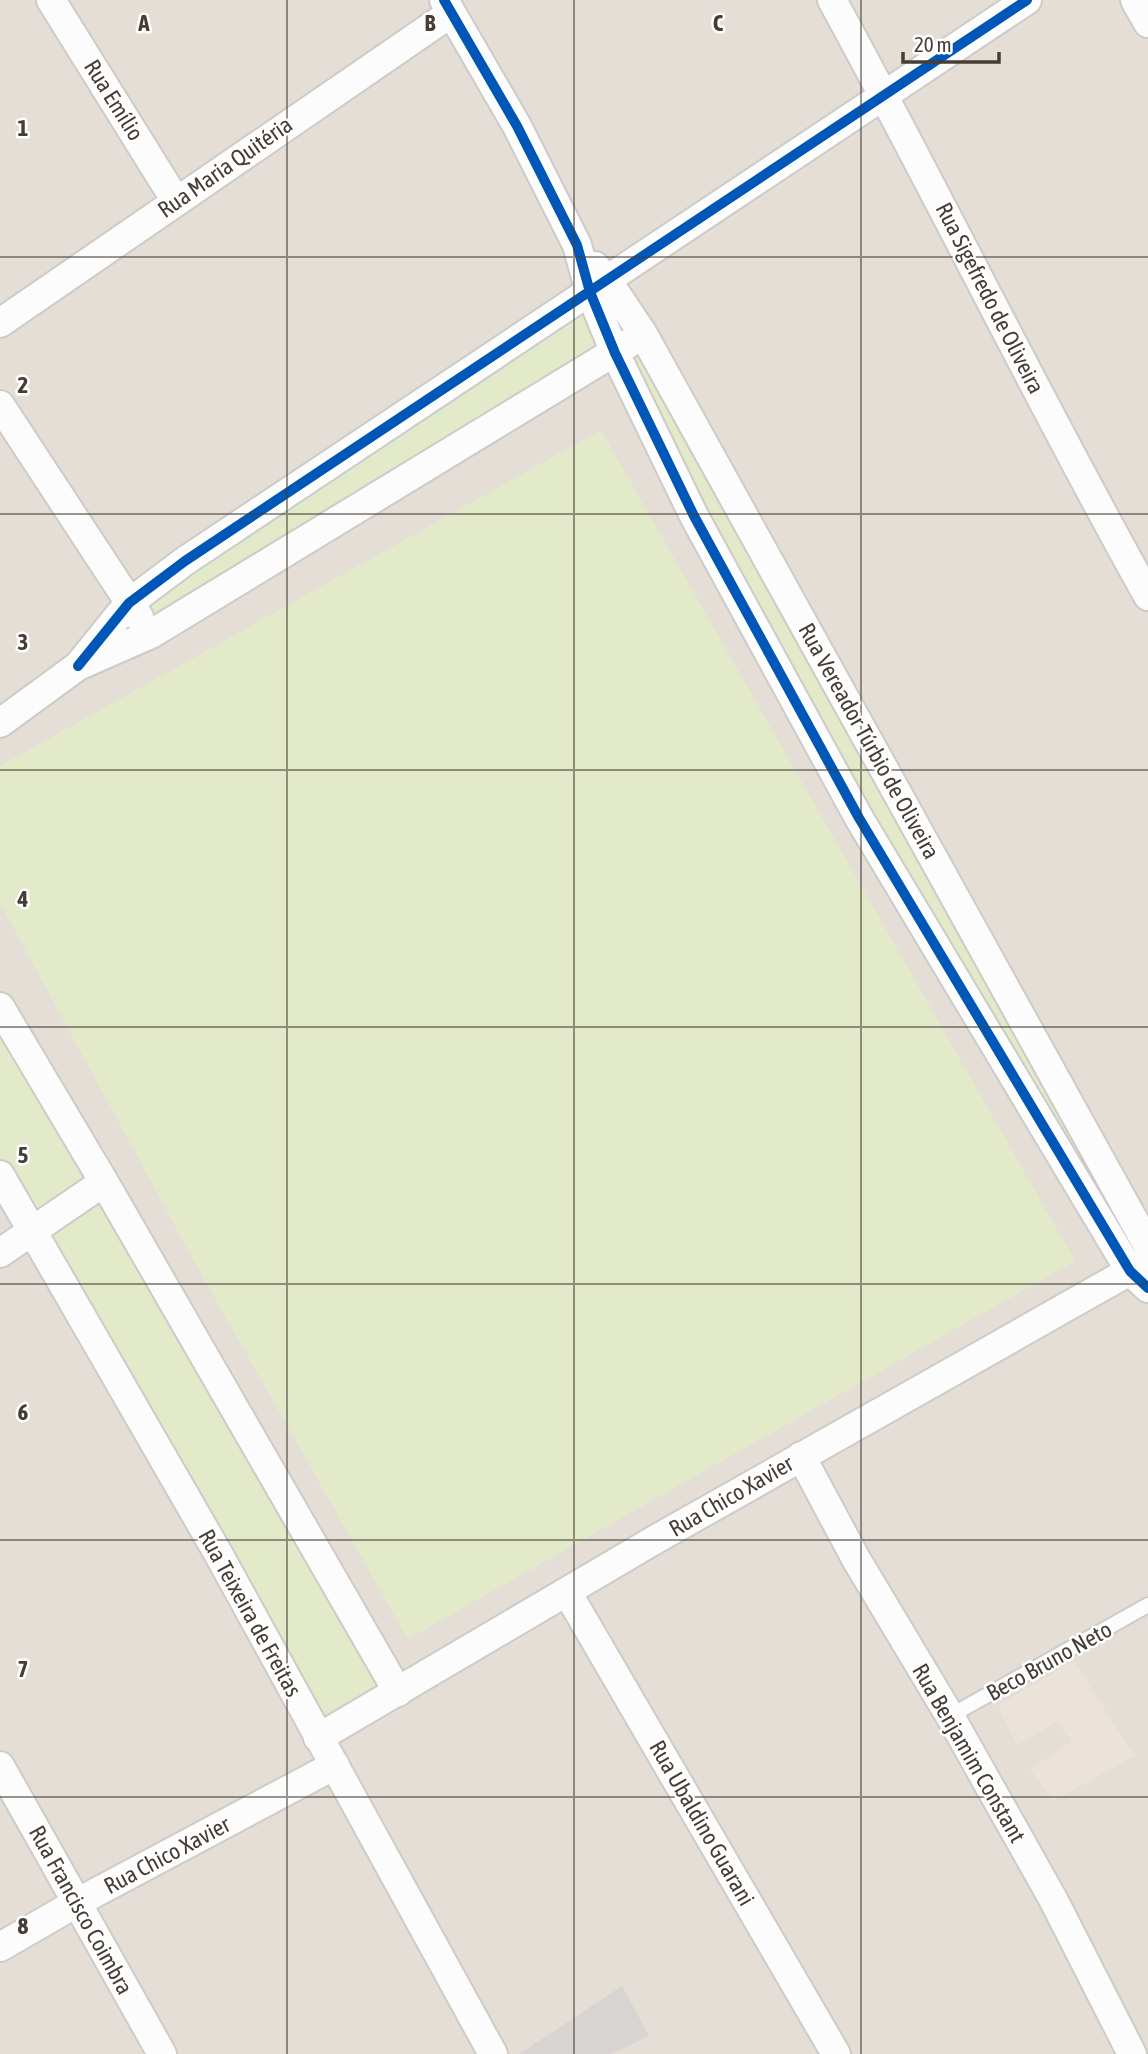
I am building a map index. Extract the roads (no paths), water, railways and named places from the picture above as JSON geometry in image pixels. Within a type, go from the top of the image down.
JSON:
[{"type":"street","name":"Rua Emílio","points":[[51,0],[176,201]]},
{"type":"street","name":"Rua Sigefredo de Oliveira","points":[[832,0],[1148,596]]},
{"type":"street","points":[[78,666],[129,603],[185,561],[1027,0]]},
{"type":"street","points":[[1135,0],[1148,23]]},
{"type":"street","name":"Rua Maria Quitéria","points":[[0,323],[176,201],[447,6]]},
{"type":"street","name":"Rua Vereador Túrbio de Oliveira","points":[[447,6],[517,126],[599,286],[643,334],[1148,1246]]},
{"type":"street","points":[[599,286],[615,353],[694,516],[859,818],[1142,1273]]},
{"type":"street","points":[[0,723],[78,666],[151,634],[643,334]]},
{"type":"street","points":[[0,405],[151,634]]},
{"type":"street","points":[[859,818],[898,794]]},
{"type":"street","points":[[0,1007],[398,1692]]},
{"type":"street","name":"Rua Teixeira de Freitas","points":[[0,1175],[219,1555],[493,2054]]},
{"type":"street","points":[[0,1253],[104,1182]]},
{"type":"street","name":"Rua Chico Xavier","points":[[318,1738],[801,1456],[1142,1273]]},
{"type":"street","name":"Rua Benjamim Constant","points":[[801,1456],[856,1559],[950,1716],[1053,1899],[1132,2054]]},
{"type":"street","name":"Rua Ubaldino Guarani","points":[[567,1592],[836,2054]]},
{"type":"street","name":"Rua Chico Xavier","points":[[0,1947],[78,1902],[335,1765]]},
{"type":"street","name":"Rua Francisco Coimbra","points":[[0,1766],[162,2054]]},
{"type":"lane","name":"Beco Bruno Neto","points":[[950,1716],[1148,1605]]}]
